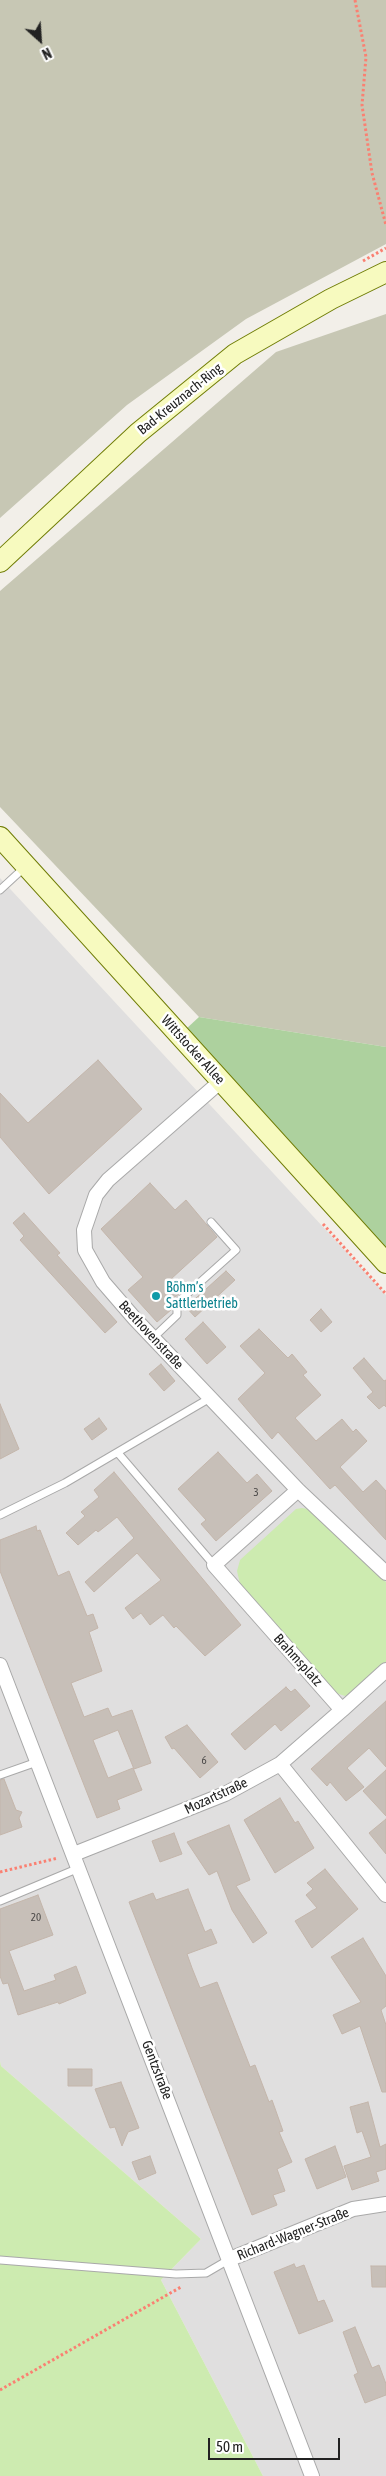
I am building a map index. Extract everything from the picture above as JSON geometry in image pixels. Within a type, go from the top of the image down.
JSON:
[{"type":"main road","name":"Bad-Kreuznach-Ring","points":[[0,562],[138,433],[235,354],[331,299],[386,272]]},
{"type":"main road","name":"Wittstocker Allee","points":[[0,837],[386,1263]]},
{"type":"street","name":"Beethovenstraße","points":[[221,1080],[108,1180],[96,1195],[84,1230],[85,1250],[95,1271],[153,1338],[298,1490],[386,1573]]},
{"type":"street","points":[[214,1565],[298,1490]]},
{"type":"street","name":"Brahmsplatz","points":[[214,1565],[342,1710]]},
{"type":"street","name":"Gentzstraße","points":[[0,1665],[230,2258],[312,2476]]},
{"type":"street","points":[[342,1710],[386,1670]]},
{"type":"street","name":"Mozartstraße","points":[[74,1854],[226,1794],[280,1764],[342,1710]]},
{"type":"street","points":[[280,1764],[386,1895]]},
{"type":"street","name":"Richard-Wagner-Straße","points":[[230,2258],[353,2209],[386,2204]]},
{"type":"lane","points":[[0,890],[26,866]]},
{"type":"lane","points":[[153,1338],[177,1315],[177,1304],[236,1250],[211,1222]]},
{"type":"lane","points":[[0,1515],[65,1483],[210,1398]]},
{"type":"lane","name":"Brahmsplatz","points":[[118,1453],[214,1565]]},
{"type":"lane","points":[[0,1775],[37,1762]]},
{"type":"lane","points":[[0,1901],[79,1868]]},
{"type":"lane","points":[[0,2260],[176,2274],[206,2273],[230,2258]]},
{"type":"path","points":[[355,0],[366,57],[362,104],[372,173],[386,225]]},
{"type":"path","points":[[0,1872],[74,1854]]},
{"type":"path","points":[[0,2390],[206,2273]]},
{"type":"shaded area","points":[[0,0],[386,0],[386,244],[246,319],[127,405],[0,518]]},
{"type":"shaded area","points":[[386,314],[386,1047],[199,1017],[0,807],[0,591],[276,352]]},
{"type":"shaded area","points":[[0,878],[386,1295],[386,2476],[263,2476],[161,2280],[201,2239],[1,2066]]},
{"type":"green space","points":[[199,1017],[386,1047],[386,1250],[186,1029]]},
{"type":"green space","points":[[296,1509],[308,1509],[386,1582],[386,1662],[354,1692],[345,1696],[336,1693],[240,1584],[237,1571],[240,1560]]},
{"type":"green space","points":[[0,2061],[1,2066],[201,2239],[161,2280],[263,2476],[0,2476]]},
{"type":"building","points":[[98,1060],[142,1109],[49,1194],[0,1137],[0,1093],[28,1123]]},
{"type":"building","points":[[150,1183],[175,1210],[186,1200],[217,1237],[171,1279],[182,1291],[172,1300],[172,1309],[157,1322],[128,1290],[143,1277],[101,1229]]},
{"type":"building","points":[[24,1213],[60,1253],[57,1255],[117,1322],[105,1333],[20,1240],[24,1236],[13,1223]]},
{"type":"building","points":[[226,1271],[235,1280],[195,1317],[186,1307]]},
{"type":"building","points":[[321,1309],[332,1322],[321,1332],[310,1320]]},
{"type":"building","points":[[203,1322],[226,1347],[207,1364],[185,1339]]},
{"type":"building","points":[[259,1329],[288,1358],[292,1354],[307,1372],[303,1375],[321,1395],[295,1418],[316,1441],[342,1419],[353,1432],[356,1429],[367,1441],[340,1467],[363,1492],[376,1480],[386,1491],[386,1540],[335,1485],[330,1489],[278,1432],[272,1439],[238,1399],[265,1373],[240,1346]]},
{"type":"building","points":[[364,1358],[384,1381],[386,1380],[386,1407],[384,1405],[379,1409],[367,1397],[373,1392],[353,1368]]},
{"type":"building","points":[[161,1364],[175,1381],[164,1391],[149,1374]]},
{"type":"building","points":[[0,1404],[19,1449],[0,1459]]},
{"type":"building","points":[[99,1418],[107,1429],[92,1440],[84,1429]]},
{"type":"building","points":[[218,1452],[247,1483],[257,1474],[272,1491],[216,1541],[201,1524],[206,1520],[178,1489]]},
{"type":"building","points":[[114,1472],[241,1625],[205,1656],[176,1626],[174,1628],[163,1615],[150,1625],[141,1613],[133,1619],[125,1608],[161,1580],[137,1553],[94,1592],[85,1582],[134,1538],[117,1517],[98,1532],[96,1530],[78,1545],[66,1533],[85,1516],[81,1512],[99,1497],[94,1490]]},
{"type":"building","points":[[36,1526],[37,1531],[40,1530],[58,1576],[69,1571],[87,1616],[93,1614],[98,1628],[89,1632],[102,1671],[71,1683],[84,1717],[108,1708],[112,1717],[132,1710],[151,1763],[134,1769],[118,1730],[93,1740],[108,1778],[133,1768],[142,1790],[117,1800],[120,1809],[97,1818],[0,1571],[0,1540]]},
{"type":"building","points":[[286,1687],[291,1692],[295,1689],[310,1706],[281,1731],[275,1724],[245,1750],[231,1734]]},
{"type":"building","points":[[386,1701],[386,1767],[369,1748],[347,1768],[364,1787],[346,1801],[330,1782],[327,1786],[311,1769]]},
{"type":"building","points":[[187,1725],[218,1762],[200,1778],[174,1748],[172,1749],[165,1737]]},
{"type":"building","points":[[386,1770],[386,1816],[363,1791]]},
{"type":"building","points":[[4,1779],[16,1810],[22,1812],[19,1818],[22,1827],[0,1835],[0,1780]]},
{"type":"building","points":[[280,1798],[295,1823],[298,1821],[314,1848],[275,1873],[244,1820]]},
{"type":"building","points":[[386,1819],[386,1854],[369,1833]]},
{"type":"building","points":[[229,1825],[250,1880],[236,1886],[267,1933],[253,1943],[232,1910],[217,1871],[209,1875],[187,1842]]},
{"type":"building","points":[[174,1833],[182,1854],[160,1862],[152,1841]]},
{"type":"building","points":[[325,1869],[358,1909],[312,1948],[295,1921],[317,1908],[306,1895],[313,1889],[307,1883]]},
{"type":"building","points":[[188,1889],[205,1932],[211,1929],[217,1943],[187,1954],[192,1968],[200,1988],[217,1982],[250,2067],[255,2065],[269,2102],[272,2100],[283,2131],[279,2132],[292,2162],[277,2169],[285,2191],[273,2195],[277,2205],[252,2215],[129,1902],[153,1893],[156,1900]]},
{"type":"building","points":[[38,1895],[53,1935],[9,1951],[24,1991],[56,1980],[54,1975],[76,1966],[86,1993],[59,2004],[58,2002],[18,2015],[8,1983],[3,1984],[0,1976],[0,1909]]},
{"type":"building","points":[[363,1938],[386,1976],[386,2006],[381,2010],[386,2025],[386,2092],[382,2092],[360,2026],[342,2034],[333,2015],[361,2002],[331,1957]]},
{"type":"building","points":[[68,2069],[92,2069],[92,2086],[68,2086]]},
{"type":"building","points":[[121,2082],[139,2128],[128,2132],[122,2146],[115,2127],[110,2128],[95,2089]]},
{"type":"building","points":[[368,2102],[380,2147],[386,2144],[386,2169],[376,2172],[379,2181],[352,2190],[344,2166],[371,2157],[362,2131],[357,2133],[350,2107]]},
{"type":"building","points":[[335,2146],[346,2177],[317,2189],[305,2159]]},
{"type":"building","points":[[150,2156],[156,2173],[139,2180],[132,2162]]},
{"type":"building","points":[[294,2264],[296,2268],[304,2265],[318,2302],[324,2300],[333,2321],[299,2334],[274,2272]]},
{"type":"building","points":[[371,2266],[386,2266],[386,2287],[372,2287]]},
{"type":"building","points":[[355,2327],[372,2368],[379,2365],[386,2384],[386,2395],[365,2403],[354,2375],[358,2373],[343,2332]]},
{"type":"place","name":"Böhm’s Sattlerbetrieb","points":[[156,1296]]}]
